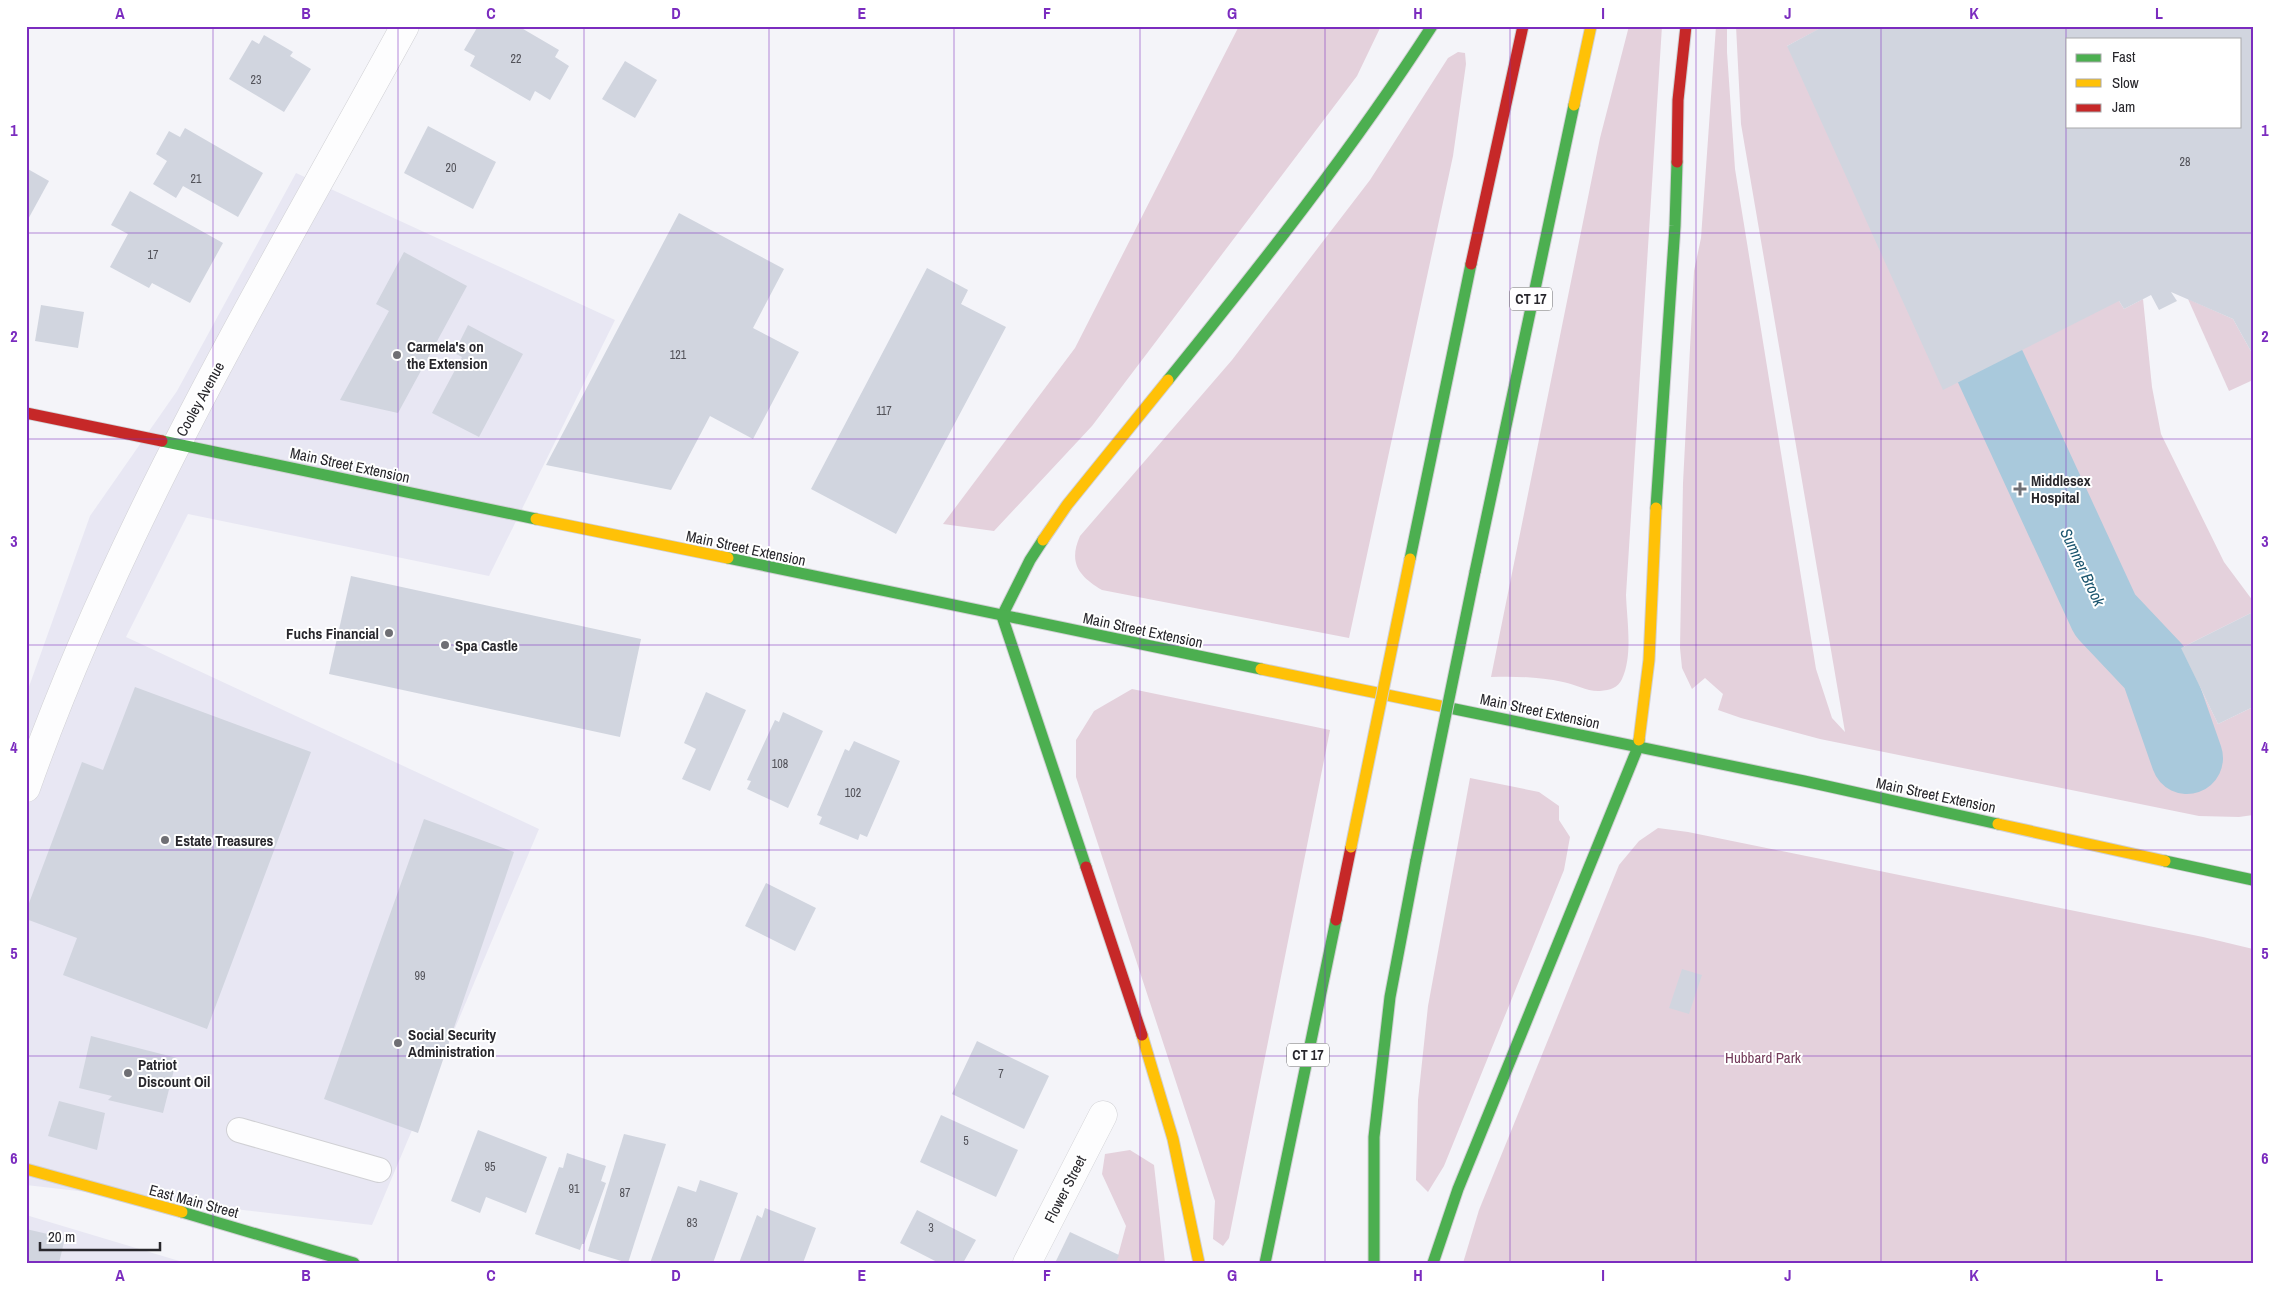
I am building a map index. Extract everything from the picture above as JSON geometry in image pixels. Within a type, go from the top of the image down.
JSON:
[{"type":"main road","points":[[1199,1263],[1191,1208],[1174,1137],[1150,1057],[1002,616],[1030,560],[1067,505],[1262,264],[1333,171],[1385,99],[1432,26]]},
{"type":"main road","name":"CT 17","points":[[1266,1263],[1410,559],[1503,112],[1523,26]]},
{"type":"main road","name":"CT 17","points":[[1374,1263],[1374,1137],[1390,997],[1416,860],[1539,263],[1591,26]]},
{"type":"main road","points":[[1433,1263],[1458,1189],[1638,747],[1650,660],[1653,560],[1675,226],[1678,100],[1686,26]]},
{"type":"main road","name":"Main Street Extension","points":[[26,413],[1804,781],[2253,880]]},
{"type":"main road","name":"East Main Street","points":[[26,1169],[354,1263]]},
{"type":"street","name":"Cooley Avenue","points":[[26,788],[48,727],[104,592],[176,444],[405,26]]},
{"type":"street","name":"Flower Street","points":[[1027,1263],[1103,1115]]},
{"type":"lane","points":[[239,1130],[378,1170]]},
{"type":"shaded area","points":[[296,173],[615,320],[489,576],[188,514],[126,637],[539,829],[372,1225],[26,1185],[26,695],[90,516],[177,391]]},
{"type":"shaded area","points":[[26,1215],[186,1263],[26,1263]]},
{"type":"green space","points":[[1239,26],[1381,26],[1357,76],[1092,426],[994,531],[943,524],[1075,348]]},
{"type":"green space","points":[[1629,26],[1662,26],[1626,595],[1627,659],[1622,679],[1618,685],[1604,691],[1595,691],[1545,679],[1491,677],[1600,138]]},
{"type":"green space","name":"Middlesex Hospital","points":[[1716,26],[1727,26],[1735,169],[1816,669],[1832,718],[1845,732],[1741,124],[1736,26],[1817,26],[1819,29],[1787,46],[2119,301],[2124,309],[2143,299],[2152,387],[2161,434],[2224,562],[2253,601],[2253,612],[2181,648],[2218,724],[2253,707],[2253,815],[2239,817],[2199,816],[1820,739],[1718,710],[1723,694],[1705,678],[1692,689],[1682,668],[1680,648],[1683,483],[1694,271],[1701,238]]},
{"type":"green space","points":[[1458,52],[1465,53],[1466,64],[1453,156],[1349,638],[1102,590],[1094,585],[1082,574],[1076,561],[1075,554],[1080,536],[1232,360],[1370,180],[1448,58]]},
{"type":"green space","points":[[2188,299],[2233,319],[2253,355],[2253,380],[2229,391]]},
{"type":"green space","points":[[1132,689],[1330,730],[1229,1238],[1223,1246],[1213,1239],[1215,1201],[1076,777],[1076,740],[1094,711]]},
{"type":"green space","points":[[1470,778],[1539,792],[1559,806],[1559,820],[1570,837],[1564,870],[1444,1166],[1428,1192],[1416,1180],[1418,1100],[1428,1006]]},
{"type":"green space","name":"Hubbard Park","points":[[1658,828],[1688,832],[2203,937],[2253,949],[2253,1263],[1463,1263],[1479,1210],[1619,865],[1639,841]]},
{"type":"green space","points":[[1130,1150],[1154,1165],[1165,1263],[1116,1263],[1126,1226],[1102,1174],[1105,1154]]},
{"type":"building","points":[[478,26],[518,26],[559,50],[555,57],[569,66],[550,100],[535,91],[530,101],[470,66],[475,56],[464,50]]},
{"type":"building","points":[[1824,26],[2253,26],[2253,355],[2233,319],[2171,292],[2177,301],[2159,310],[2151,295],[2124,309],[2119,301],[1943,390],[1787,46]]},
{"type":"building","points":[[264,35],[293,52],[290,56],[311,69],[284,112],[229,79],[252,40],[259,44]]},
{"type":"building","points":[[625,61],[657,80],[635,118],[602,99]]},
{"type":"building","points":[[428,126],[496,162],[473,209],[404,173]]},
{"type":"building","points":[[185,128],[263,173],[238,217],[183,186],[176,198],[153,184],[167,161],[156,154],[169,131],[180,137]]},
{"type":"building","points":[[26,168],[49,181],[26,223]]},
{"type":"building","points":[[130,191],[223,243],[190,303],[152,283],[149,288],[110,267],[128,234],[111,225]]},
{"type":"building","points":[[679,213],[784,269],[753,328],[799,352],[753,439],[710,416],[671,490],[546,465]]},
{"type":"building","name":"Carmela's on the Extension","points":[[404,252],[467,286],[398,413],[340,400],[389,311],[376,304]]},
{"type":"building","points":[[927,268],[968,290],[961,304],[1006,327],[896,534],[811,489]]},
{"type":"building","points":[[41,305],[84,312],[78,348],[35,341]]},
{"type":"building","points":[[468,325],[523,354],[479,437],[432,413],[462,357],[454,353]]},
{"type":"building","points":[[351,576],[641,639],[620,737],[329,674]]},
{"type":"building","points":[[2253,612],[2253,707],[2218,724],[2181,648]]},
{"type":"building","name":"Estate Treasures","points":[[135,687],[311,752],[207,1029],[63,975],[77,938],[26,919],[26,911],[82,762],[103,770]]},
{"type":"building","points":[[706,692],[746,710],[710,791],[682,779],[696,749],[684,743]]},
{"type":"building","points":[[783,712],[823,731],[788,808],[747,789],[751,781],[747,780],[775,720],[779,722]]},
{"type":"building","points":[[854,741],[900,761],[867,837],[860,834],[858,840],[819,824],[822,817],[817,815],[845,749],[849,751]]},
{"type":"building","points":[[424,819],[514,852],[418,1133],[324,1099]]},
{"type":"building","points":[[766,883],[816,908],[795,951],[745,926]]},
{"type":"building","points":[[1682,969],[1702,975],[1689,1014],[1669,1008]]},
{"type":"building","name":"Patriot Discount Oil","points":[[91,1036],[177,1058],[163,1113],[108,1100],[112,1096],[79,1088]]},
{"type":"building","points":[[977,1041],[1049,1076],[1024,1129],[952,1094]]},
{"type":"building","points":[[59,1101],[105,1113],[97,1150],[48,1136]]},
{"type":"building","points":[[941,1115],[1018,1150],[996,1197],[920,1162]]},
{"type":"building","points":[[478,1130],[547,1157],[526,1213],[486,1197],[480,1213],[451,1201]]},
{"type":"building","points":[[624,1134],[666,1144],[628,1263],[588,1251]]},
{"type":"building","points":[[567,1153],[606,1166],[601,1181],[606,1183],[584,1244],[582,1244],[580,1250],[535,1234],[559,1167],[563,1168]]},
{"type":"building","points":[[700,1180],[738,1193],[713,1263],[650,1263],[678,1186],[696,1192]]},
{"type":"building","points":[[765,1208],[816,1228],[803,1263],[739,1263],[757,1215],[762,1218]]},
{"type":"building","points":[[917,1210],[976,1240],[963,1263],[939,1263],[900,1243]]},
{"type":"building","points":[[26,1229],[65,1238],[59,1263],[26,1263]]},
{"type":"building","points":[[1070,1232],[1119,1255],[1116,1263],[1055,1263]]},
{"type":"waterway","name":"Sumner Brook","points":[[1990,366],[2105,615],[2156,669],[2187,758]]},
{"type":"traffic: fast","points":[[1168,380],[1237,294],[1338,162],[1432,26]]},
{"type":"traffic: fast","points":[[1475,572],[1574,105]]},
{"type":"traffic: fast","points":[[1656,508],[1675,226],[1677,162]]},
{"type":"traffic: fast","points":[[1410,559],[1471,264]]},
{"type":"traffic: fast","points":[[162,441],[536,519]]},
{"type":"traffic: fast","points":[[1043,540],[1030,560],[1002,616],[1086,867]]},
{"type":"traffic: fast","points":[[728,558],[1261,669]]},
{"type":"traffic: fast","points":[[1416,860],[1475,572]]},
{"type":"traffic: fast","points":[[1445,707],[1804,781],[1998,824]]},
{"type":"traffic: fast","points":[[1433,1263],[1458,1189],[1638,747],[1639,740]]},
{"type":"traffic: fast","points":[[1374,1263],[1374,1137],[1390,997],[1416,860]]},
{"type":"traffic: fast","points":[[2165,861],[2253,880]]},
{"type":"traffic: fast","points":[[1265,1263],[1336,920]]},
{"type":"traffic: fast","points":[[182,1212],[354,1263]]},
{"type":"traffic: slow","points":[[1574,105],[1591,26]]},
{"type":"traffic: slow","points":[[1043,540],[1067,505],[1168,380]]},
{"type":"traffic: slow","points":[[1639,740],[1649,660],[1656,508]]},
{"type":"traffic: slow","points":[[536,519],[728,558]]},
{"type":"traffic: slow","points":[[1351,847],[1410,559]]},
{"type":"traffic: slow","points":[[1261,669],[1445,707]]},
{"type":"traffic: slow","points":[[1998,824],[2165,861]]},
{"type":"traffic: slow","points":[[1142,1035],[1173,1139],[1199,1263]]},
{"type":"traffic: slow","points":[[26,1169],[182,1212]]},
{"type":"traffic: jam","points":[[1471,264],[1523,26]]},
{"type":"traffic: jam","points":[[1677,162],[1678,100],[1686,26]]},
{"type":"traffic: jam","points":[[26,413],[162,441]]},
{"type":"traffic: jam","points":[[1336,920],[1351,847]]},
{"type":"traffic: jam","points":[[1086,867],[1142,1035]]},
{"type":"place","name":"Carmela's on the Extension","points":[[397,355]]},
{"type":"place","name":"Middlesex Hospital","points":[[2020,489]]},
{"type":"place","name":"Fuchs Financial","points":[[389,633]]},
{"type":"place","name":"Spa Castle","points":[[445,645]]},
{"type":"place","name":"Estate Treasures","points":[[165,840]]},
{"type":"place","name":"Social Security Administration","points":[[398,1043]]},
{"type":"place","name":"Patriot Discount Oil","points":[[128,1073]]}]
